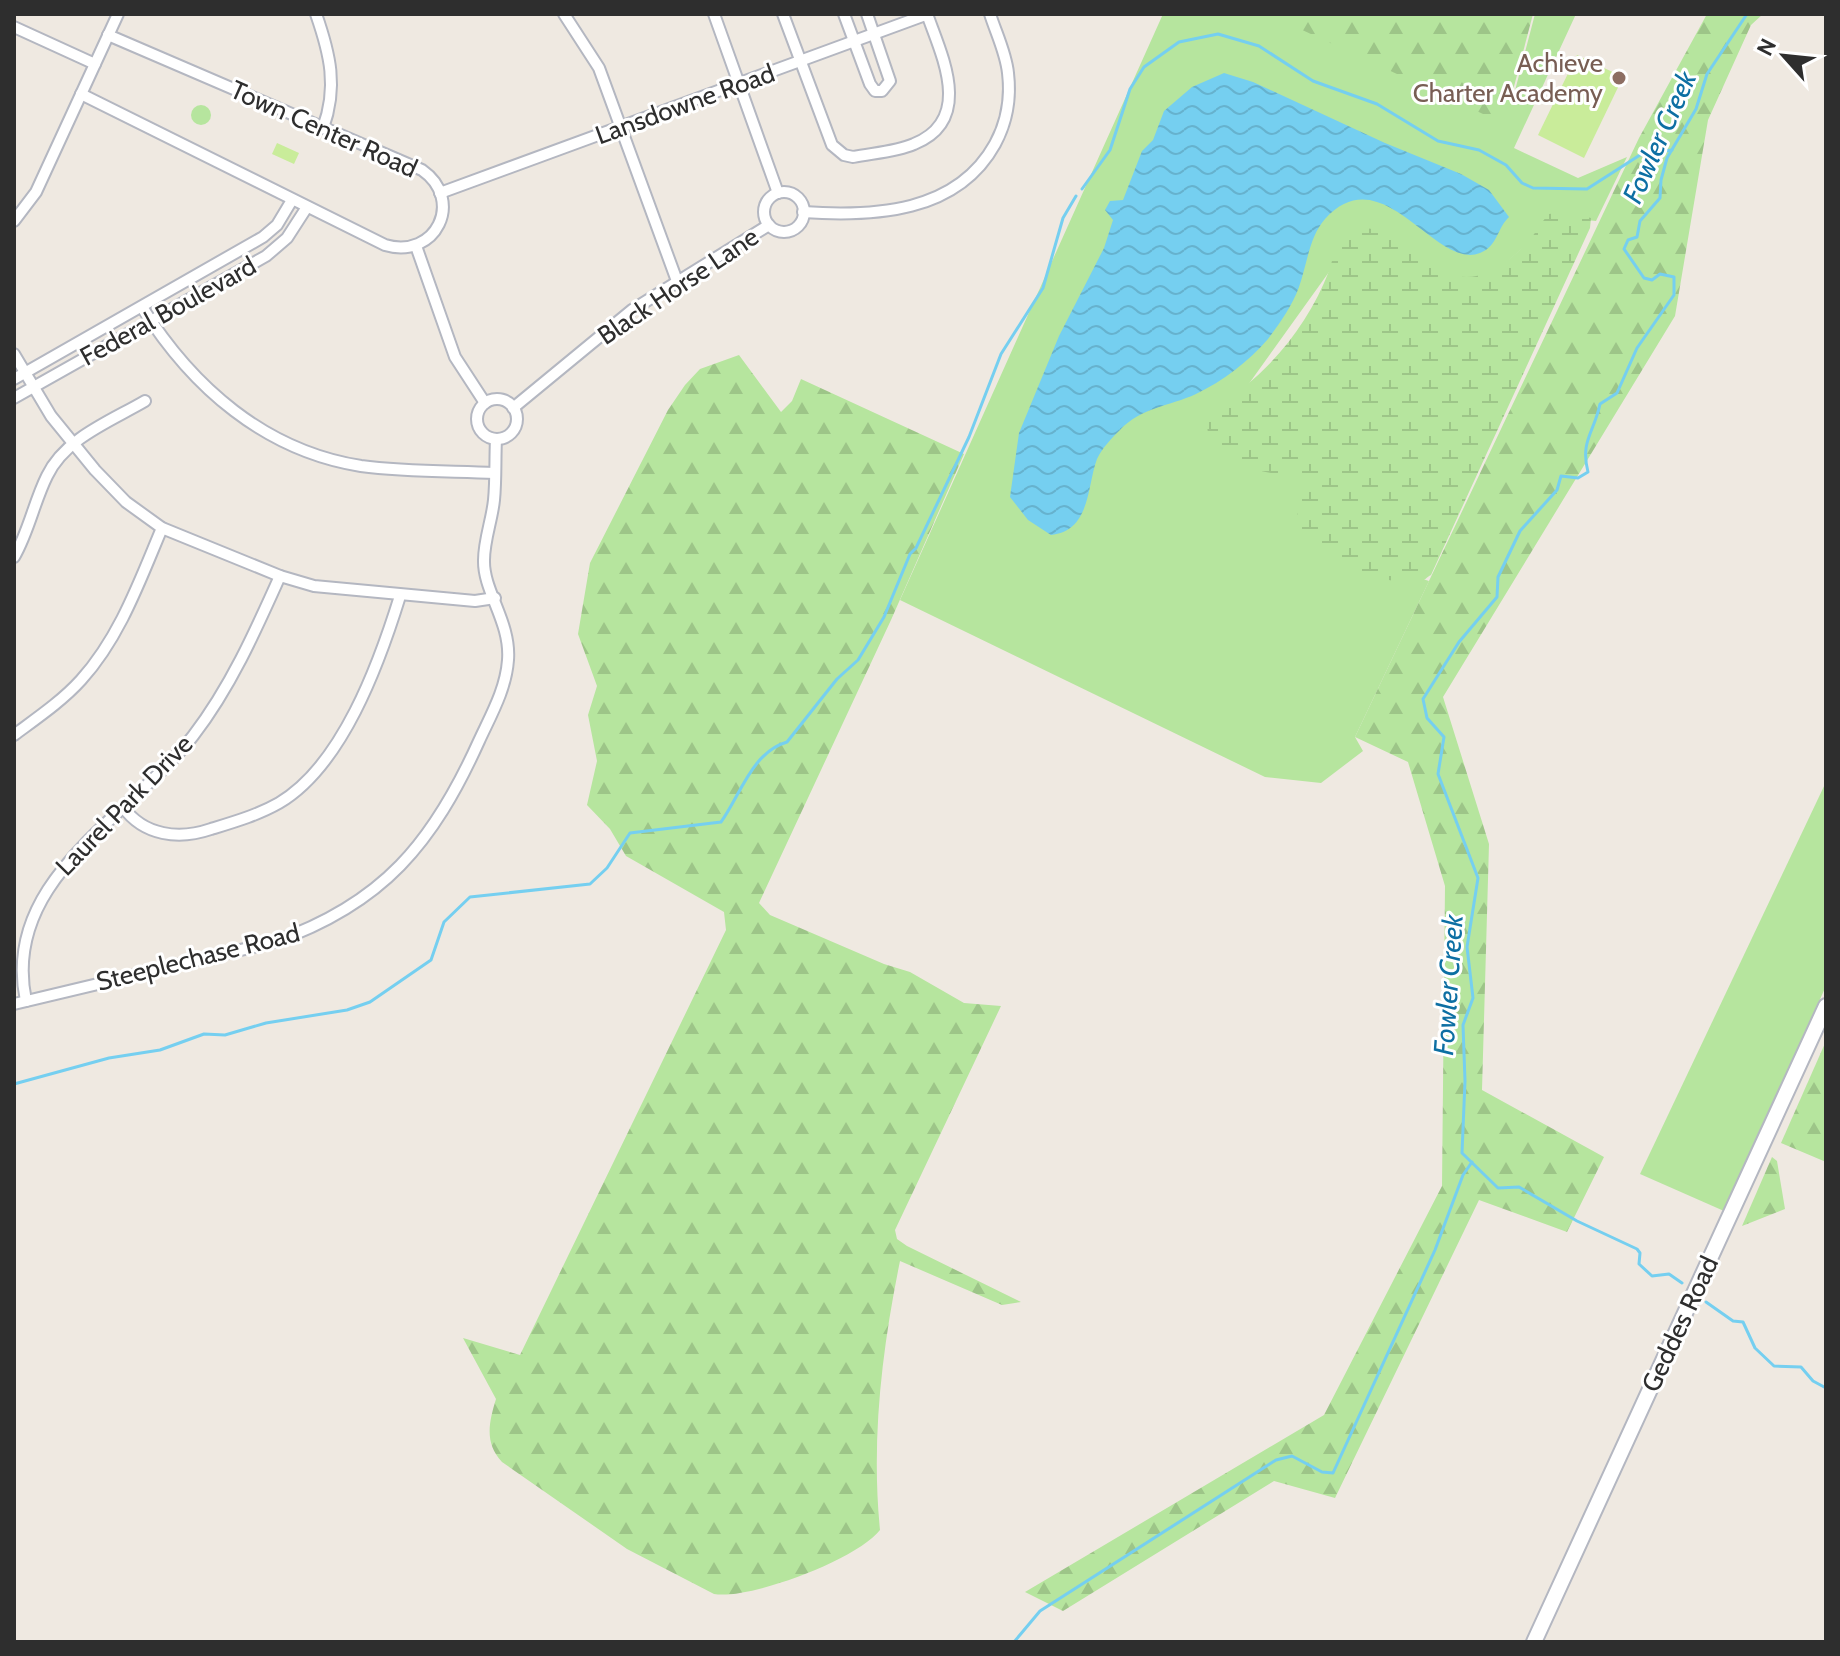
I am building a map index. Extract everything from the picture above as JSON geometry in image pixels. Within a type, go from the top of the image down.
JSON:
[{"type":"main road","name":"Geddes Road","points":[[1534,1642],[1826,1006]]},
{"type":"street","points":[[14,221],[36,192],[118,14]]},
{"type":"street","points":[[316,14],[333,75],[331,102],[323,128]]},
{"type":"street","points":[[564,14],[599,68],[677,281]]},
{"type":"street","points":[[714,14],[778,193]]},
{"type":"street","points":[[783,14],[835,149],[853,157],[915,144],[937,128],[950,100],[949,75],[927,14]]},
{"type":"street","points":[[844,14],[871,87],[882,91],[890,81],[867,14]]},
{"type":"street","name":"Lansdowne Road","points":[[440,193],[855,44],[927,14]]},
{"type":"street","points":[[803,212],[849,215],[914,205],[944,195],[970,177],[1001,133],[1009,98],[1007,65],[990,14]]},
{"type":"street","points":[[14,27],[95,64]]},
{"type":"street","name":"Town Center Road","points":[[108,35],[422,170],[440,193],[443,207],[439,224],[416,246]]},
{"type":"street","points":[[81,94],[385,245],[403,249],[416,246],[455,357],[485,403]]},
{"type":"street","points":[[778,193],[795,196],[803,212],[801,221],[792,230],[781,232],[769,225],[765,206],[778,193]]},
{"type":"street","name":"Federal Boulevard","points":[[14,379],[263,237],[282,218],[292,200]]},
{"type":"street","name":"Federal Boulevard","points":[[14,398],[279,246],[307,207]]},
{"type":"street","name":"Black Horse Lane","points":[[513,408],[611,325],[769,225]]},
{"type":"street","points":[[142,307],[180,362],[210,392],[278,439],[357,465],[495,473]]},
{"type":"street","points":[[14,354],[73,444],[112,489],[162,528],[280,576],[329,589],[475,601],[495,598],[484,564],[496,439]]},
{"type":"street","points":[[498,399],[513,408],[516,426],[507,436],[496,439],[486,436],[478,426],[477,415],[485,403],[498,399]]},
{"type":"street","points":[[14,557],[47,476],[73,444],[145,401]]},
{"type":"street","points":[[14,735],[66,695],[104,651],[131,601],[162,528]]},
{"type":"street","name":"Laurel Park Drive","points":[[26,1001],[21,958],[53,876],[163,770],[202,724],[231,680],[280,576]]},
{"type":"street","points":[[123,807],[132,819],[149,829],[185,835],[258,814],[290,796],[313,776],[340,741],[400,596]]},
{"type":"street","name":"Steeplechase Road","points":[[14,1004],[274,942],[324,922],[381,886],[416,852],[448,806],[502,689],[508,647],[495,598]]},
{"type":"green space","points":[[1163,14],[1275,14],[1512,102],[1535,14],[1576,14],[1514,148],[1578,178],[1627,157],[1596,221],[1559,217],[1474,290],[1357,233],[1215,431],[1299,468],[1321,546],[1429,581],[1355,737],[1363,751],[1321,783],[1265,777],[900,600]]},
{"type":"green space","points":[[1268,14],[1533,14],[1506,117],[1496,120]]},
{"type":"green space","points":[[1707,14],[1763,14],[1751,25],[1708,120],[1675,316],[1443,697],[1489,844],[1482,1090],[1604,1157],[1567,1232],[1479,1200],[1335,1498],[1274,1481],[1063,1611],[1025,1592],[1324,1415],[1442,1186],[1445,886],[1408,762],[1355,737],[1639,138]]},
{"type":"green space","points":[[1577,55],[1623,77],[1584,158],[1538,135]]},
{"type":"green space","points":[[201,105],[208,108],[211,115],[208,122],[201,125],[194,122],[191,115],[194,108]]},
{"type":"green space","points":[[277,143],[299,153],[294,164],[272,154]]},
{"type":"green space","points":[[1566,212],[1591,218],[1590,228],[1431,575],[1423,581],[1409,583],[1375,576],[1322,551],[1301,533],[1299,483],[1291,477],[1241,467],[1209,441],[1206,418],[1210,410],[1248,384],[1282,351],[1309,313],[1329,271],[1336,244],[1345,231],[1358,227],[1381,232],[1437,269],[1469,277],[1486,273],[1505,263],[1529,240],[1549,214]]},
{"type":"green space","points":[[739,355],[781,412],[792,401],[801,379],[964,454],[891,620],[759,903],[770,915],[910,972],[964,1003],[1001,1006],[895,1230],[897,1239],[907,1246],[1021,1302],[1002,1305],[900,1261],[880,1395],[877,1462],[880,1530],[850,1553],[802,1575],[752,1591],[714,1594],[627,1549],[502,1462],[490,1440],[496,1399],[463,1338],[520,1355],[726,930],[724,912],[626,856],[610,829],[587,805],[597,761],[588,715],[597,686],[578,634],[590,563],[668,410],[700,369]]},
{"type":"green space","points":[[1826,782],[1826,986],[1724,1211],[1640,1174]]},
{"type":"green space","points":[[1826,1041],[1826,1162],[1781,1143]]},
{"type":"green space","points":[[1772,1157],[1777,1161],[1785,1209],[1742,1226]]},
{"type":"water","points":[[1224,73],[1253,82],[1461,174],[1489,190],[1509,217],[1486,250],[1463,254],[1445,246],[1388,206],[1367,200],[1346,203],[1320,226],[1296,294],[1268,339],[1244,363],[1216,383],[1196,394],[1146,412],[1128,423],[1107,443],[1097,459],[1085,505],[1074,525],[1064,532],[1051,535],[1028,520],[1010,497],[1019,433],[1059,336],[1104,248],[1113,220],[1105,210],[1110,201],[1123,200],[1142,151],[1153,140],[1164,111],[1192,87]]},
{"type":"waterway","name":"Fowler Creek","points":[[1682,1283],[1669,1274],[1652,1276],[1639,1264],[1640,1253],[1637,1249],[1577,1221],[1519,1187],[1498,1188],[1462,1153],[1465,1081],[1463,1025],[1473,998],[1467,947],[1478,878],[1438,774],[1444,737],[1427,718],[1423,699],[1459,642],[1497,597],[1498,577],[1520,531],[1557,490],[1561,476],[1578,478],[1588,472],[1587,445],[1600,404],[1617,393],[1637,348],[1674,295],[1674,277],[1660,274],[1652,280],[1644,278],[1624,249],[1628,240],[1637,237],[1640,221],[1660,198],[1667,158],[1696,109],[1707,74],[1747,14]]},
{"type":"waterway","points":[[1082,189],[1110,150],[1130,89],[1144,67],[1179,42],[1218,34],[1259,46],[1313,81],[1377,104],[1438,141],[1479,150],[1506,165],[1522,183],[1533,188],[1587,189],[1640,155],[1672,150]]},
{"type":"waterway","points":[[14,1084],[109,1058],[160,1050],[204,1034],[225,1035],[266,1023],[347,1010],[370,1002],[431,960],[444,922],[470,897],[590,884],[607,868],[630,833],[721,822],[756,765],[775,747],[787,742],[837,679],[858,660],[884,617],[910,554],[916,548],[969,437],[1001,354],[1043,288],[1063,218],[1076,196]]},
{"type":"waterway","points":[[1014,1642],[1040,1611],[1276,1460],[1292,1456],[1322,1472],[1333,1473],[1435,1250],[1463,1175],[1472,1162]]},
{"type":"waterway","name":"Fowler Creek","points":[[1706,1302],[1733,1321],[1743,1322],[1755,1348],[1774,1366],[1801,1367],[1813,1381],[1826,1388]]},
{"type":"place","name":"Achieve Charter Academy","points":[[1619,78]]}]
